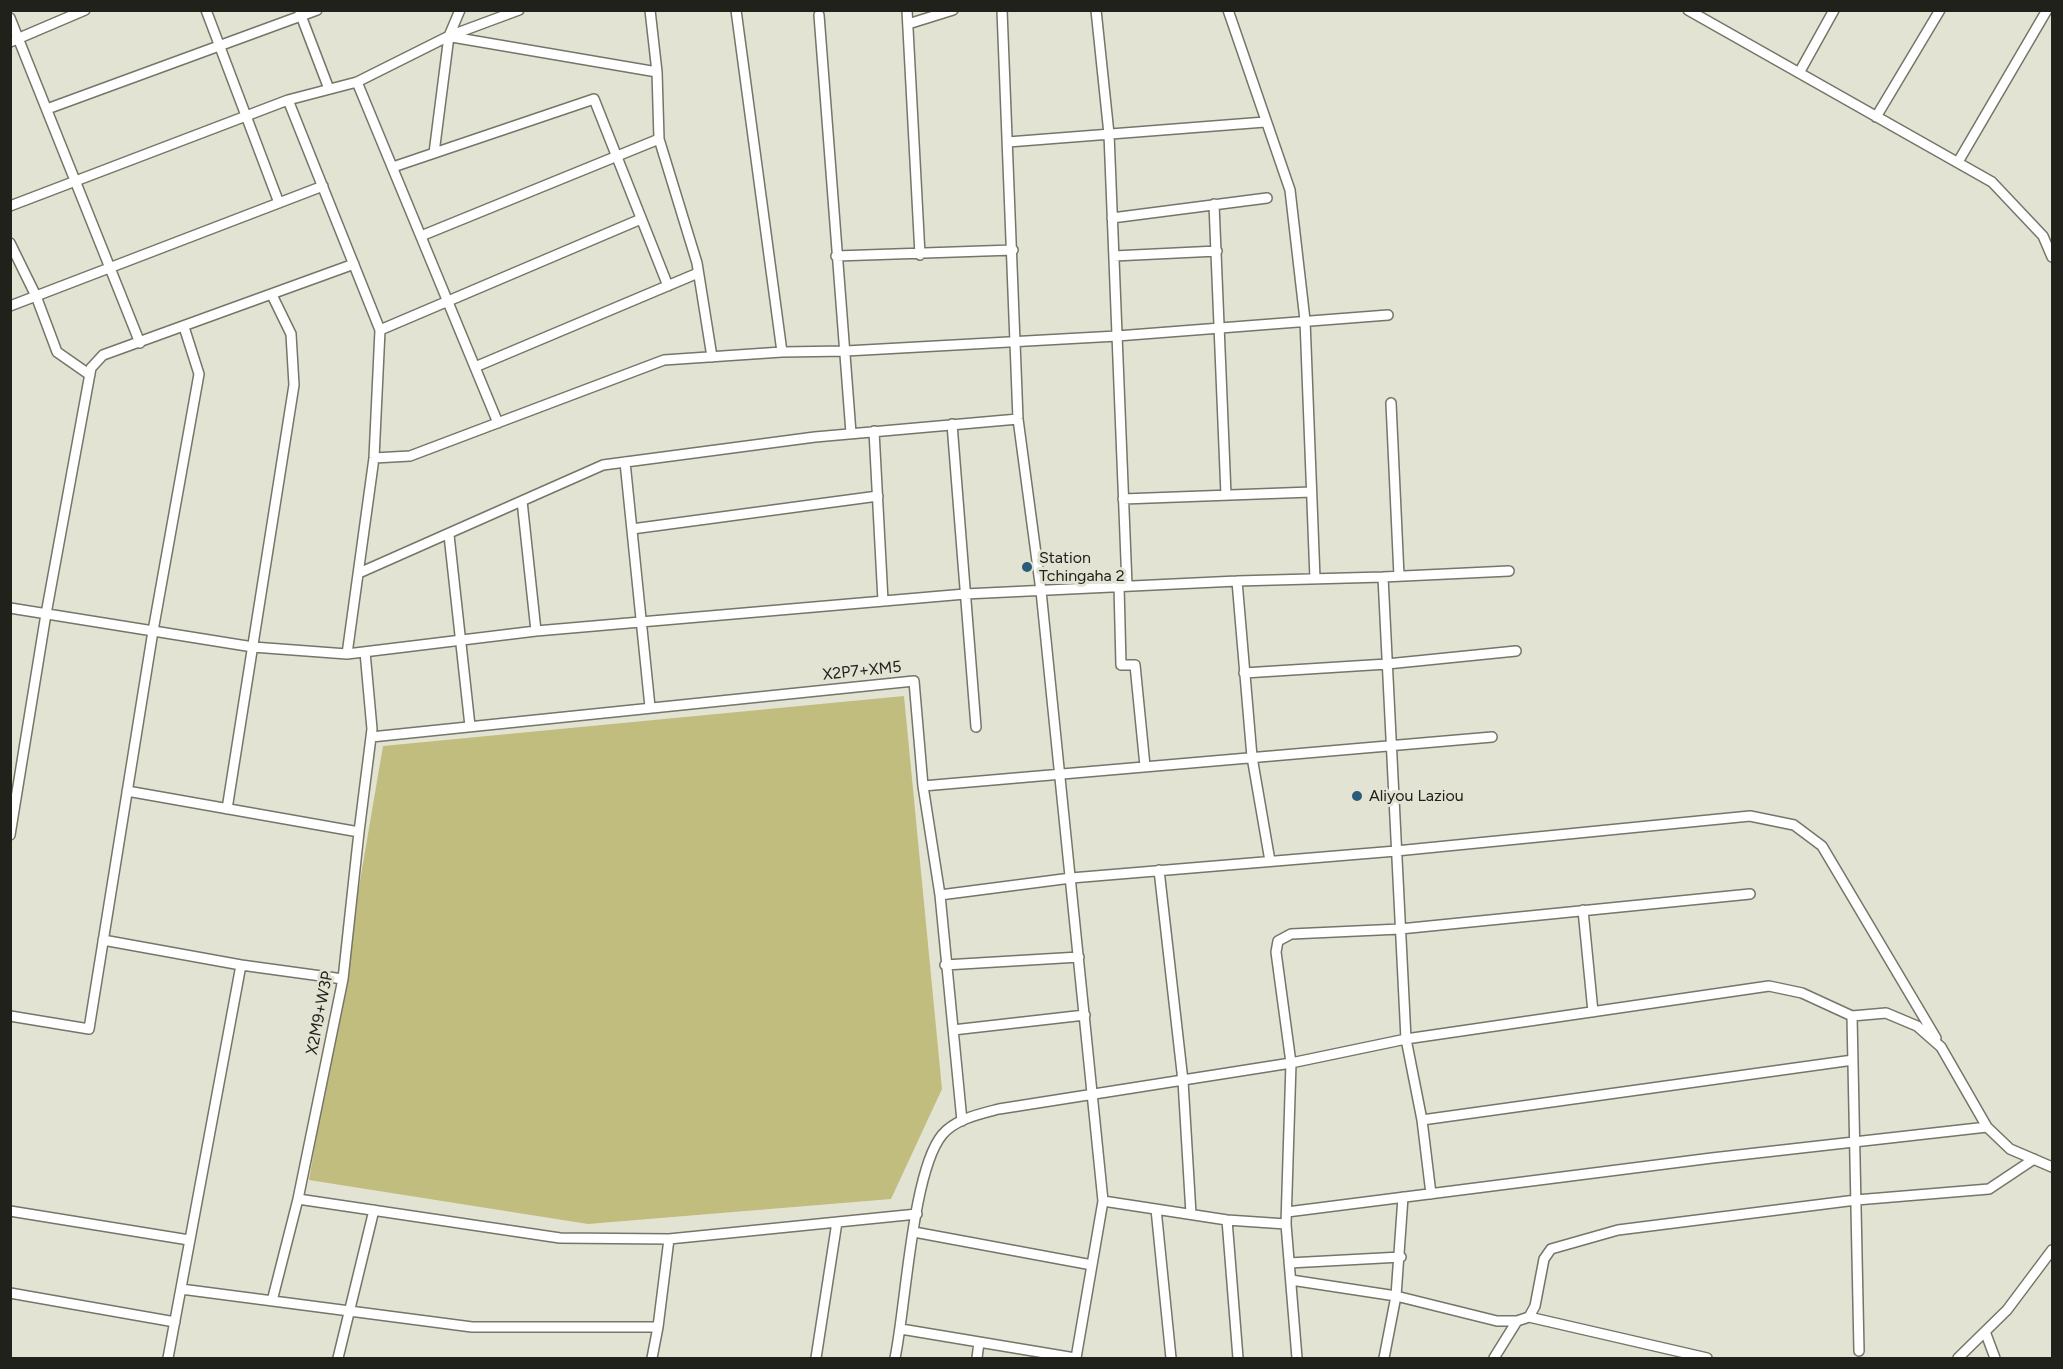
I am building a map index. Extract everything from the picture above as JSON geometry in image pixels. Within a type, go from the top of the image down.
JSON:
[{"type":"street","points":[[15,40],[85,10]]},
{"type":"street","points":[[206,10],[279,203]]},
{"type":"street","points":[[47,109],[300,13],[317,10]]},
{"type":"street","points":[[434,153],[449,36],[460,10]]},
{"type":"street","points":[[10,206],[288,100],[357,82],[449,36],[519,10]]},
{"type":"street","points":[[650,10],[657,72],[659,140],[698,273],[712,357]]},
{"type":"street","points":[[736,10],[782,352]]},
{"type":"street","points":[[907,10],[920,255]]},
{"type":"street","points":[[908,24],[953,10]]},
{"type":"street","points":[[901,1329],[1076,1359],[1103,1201],[1041,591],[1018,419],[1002,10]]},
{"type":"street","points":[[1096,10],[1109,134],[1114,256],[1123,499],[1122,665],[1135,664],[1145,766]]},
{"type":"street","points":[[1228,10],[1290,190],[1305,320],[1316,579]]},
{"type":"street","points":[[1688,10],[1992,182],[2043,236],[2052,257]]},
{"type":"street","points":[[1704,20],[1710,10]]},
{"type":"street","points":[[1799,73],[1834,10]]},
{"type":"street","points":[[1876,117],[1940,10]]},
{"type":"street","points":[[1958,162],[2047,10]]},
{"type":"street","points":[[300,13],[329,89]]},
{"type":"street","points":[[819,15],[851,434]]},
{"type":"street","points":[[10,18],[15,40],[47,109],[140,343]]},
{"type":"street","points":[[449,36],[657,72]]},
{"type":"street","points":[[357,82],[498,423]]},
{"type":"street","points":[[393,167],[594,99],[668,286]]},
{"type":"street","points":[[288,100],[380,330],[374,458],[346,654]]},
{"type":"street","points":[[1008,142],[1265,122]]},
{"type":"street","points":[[421,236],[659,140]]},
{"type":"street","points":[[10,306],[323,186]]},
{"type":"street","points":[[1112,218],[1267,198]]},
{"type":"street","points":[[1214,204],[1226,495]]},
{"type":"street","points":[[380,330],[641,219]]},
{"type":"street","points":[[10,243],[36,296],[57,352],[90,375]]},
{"type":"street","points":[[836,256],[920,255],[1013,250]]},
{"type":"street","points":[[1114,256],[1217,251]]},
{"type":"street","points":[[10,835],[46,614],[90,375],[97,359],[354,264]]},
{"type":"street","points":[[475,367],[698,273]]},
{"type":"street","points":[[227,809],[294,385],[291,334],[272,295]]},
{"type":"street","points":[[374,458],[410,456],[664,360],[1117,336],[1388,315]]},
{"type":"street","points":[[10,1016],[89,1029],[153,631],[199,374],[184,327]]},
{"type":"street","points":[[1391,403],[1399,576]]},
{"type":"street","points":[[359,573],[603,465],[874,431],[1018,419]]},
{"type":"street","points":[[952,424],[976,727]]},
{"type":"street","points":[[874,431],[883,602]]},
{"type":"street","points":[[625,462],[650,707]]},
{"type":"street","points":[[1123,499],[1311,492]]},
{"type":"street","points":[[632,529],[878,496]]},
{"type":"street","points":[[522,501],[536,631]]},
{"type":"street","points":[[449,535],[470,726]]},
{"type":"street","points":[[10,608],[253,647],[346,654],[536,631],[642,624],[964,594],[1509,571]]},
{"type":"street","points":[[1383,577],[1406,1039],[1422,1119],[1431,1194]]},
{"type":"street","points":[[1238,581],[1252,757],[1270,861]]},
{"type":"street","points":[[1244,673],[1387,664],[1516,651]]},
{"type":"street","name":"X2M9+W3P","points":[[272,1301],[298,1199],[343,979],[371,737],[364,652]]},
{"type":"street","name":"X2P7+XM5","points":[[371,737],[914,681],[923,786],[940,895],[945,965],[962,1121]]},
{"type":"street","points":[[923,786],[1492,737]]},
{"type":"street","points":[[127,791],[359,832]]},
{"type":"street","points":[[940,895],[1071,878],[1396,851],[1750,816],[1794,825],[1822,846],[1987,1127],[2010,1149],[2052,1167]]},
{"type":"street","points":[[1159,870],[1183,1081],[1191,1215]]},
{"type":"street","points":[[1297,1359],[1286,1224],[1291,1063],[1276,952],[1278,941],[1291,934],[1400,929],[1750,894]]},
{"type":"street","points":[[1583,910],[1593,1012]]},
{"type":"street","points":[[103,940],[241,965],[343,979]]},
{"type":"street","points":[[945,965],[1079,957]]},
{"type":"street","points":[[168,1359],[241,965]]},
{"type":"street","points":[[895,1359],[924,1172],[942,1135],[962,1121],[999,1109],[1291,1063],[1406,1039],[1769,986],[1802,993],[1852,1016],[1886,1013],[1917,1026],[1941,1047]]},
{"type":"street","points":[[953,1030],[1085,1015]]},
{"type":"street","points":[[1852,1016],[1859,1351]]},
{"type":"street","points":[[1422,1119],[1853,1060]]},
{"type":"street","points":[[1287,1212],[1987,1127]]},
{"type":"street","points":[[1529,1317],[1535,1306],[1544,1259],[1551,1249],[1618,1230],[1856,1200],[1989,1189],[2034,1160]]},
{"type":"street","points":[[1384,1359],[1401,1257],[1403,1197]]},
{"type":"street","points":[[298,1199],[560,1238],[669,1239],[917,1214]]},
{"type":"street","points":[[1103,1201],[1227,1220],[1286,1224]]},
{"type":"street","points":[[1156,1209],[1171,1359]]},
{"type":"street","points":[[338,1359],[374,1210]]},
{"type":"street","points":[[10,1211],[189,1240]]},
{"type":"street","points":[[1227,1220],[1238,1359]]},
{"type":"street","points":[[816,1359],[837,1222]]},
{"type":"street","points":[[914,1232],[1092,1264]]},
{"type":"street","points":[[652,1359],[669,1239]]},
{"type":"street","points":[[1958,1359],[1986,1334],[2052,1250]]},
{"type":"street","points":[[1289,1263],[1401,1257]]},
{"type":"street","points":[[1291,1280],[1396,1296],[1497,1321],[1517,1321],[1529,1317],[1706,1358]]},
{"type":"street","points":[[181,1289],[472,1327],[658,1327]]},
{"type":"street","points":[[10,1293],[175,1322]]},
{"type":"street","points":[[1494,1359],[1517,1321]]},
{"type":"street","points":[[1986,1334],[1995,1359]]},
{"type":"street","points":[[977,1359],[979,1342]]},
{"type":"shaded area","points":[[904,696],[942,1089],[891,1199],[588,1224],[309,1180],[383,746]]},
{"type":"place","name":"Station Tchingaha 2","points":[[1027,567]]},
{"type":"place","name":"Aliyou Laziou","points":[[1357,796]]}]
